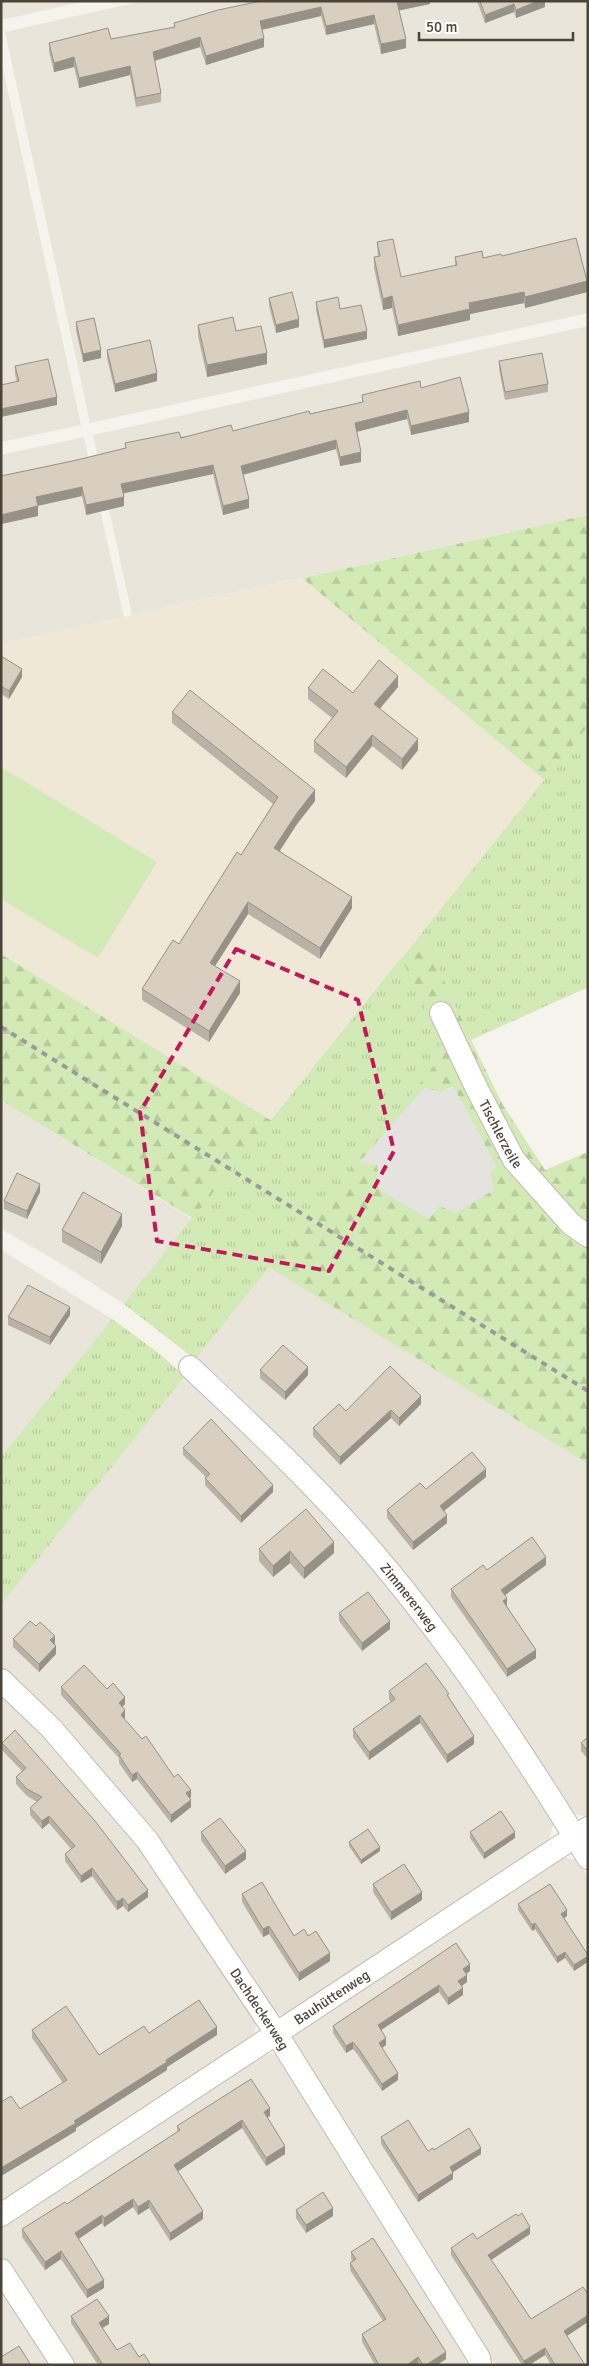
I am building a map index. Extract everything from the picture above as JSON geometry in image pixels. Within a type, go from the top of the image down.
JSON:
[{"type":"street","name":"Tischlerzeile","points":[[441,1013],[476,1087],[514,1160],[571,1224],[588,1236]]},
{"type":"street","name":"Zimmererweg","points":[[190,1367],[293,1465],[358,1535],[413,1600],[581,1832],[588,1858]]},
{"type":"street","name":"Dachdeckerweg","points":[[1,1680],[51,1728],[147,1840],[276,2033],[479,2358],[480,2365]]},
{"type":"street","name":"Bauhüttenweg","points":[[1,2215],[581,1832]]},
{"type":"street","points":[[1,2270],[63,2365]]},
{"type":"highlighted area","points":[[236,949],[358,1000],[394,1151],[329,1271],[157,1241],[140,1112]]},
{"type":"shaded area","points":[[1,1],[85,1],[2,20]]},
{"type":"shaded area","points":[[143,1],[588,1],[588,313],[90,423],[5,32]]},
{"type":"shaded area","points":[[1,60],[81,425],[1,442]]},
{"type":"shaded area","points":[[588,326],[588,515],[132,615],[93,435]]},
{"type":"shaded area","points":[[84,437],[124,617],[1,644],[1,455]]},
{"type":"shaded area","points":[[302,578],[544,780],[272,1122],[1,954],[1,644]]},
{"type":"shaded area","points":[[453,1086],[496,1166],[489,1174],[494,1190],[456,1213],[440,1206],[429,1219],[381,1191],[377,1165],[359,1162],[424,1088],[442,1092]]},
{"type":"shaded area","points":[[1,1100],[192,1219],[124,1304],[67,1267],[1,1229]]},
{"type":"shaded area","points":[[1,1250],[112,1319],[1,1457]]},
{"type":"shaded area","points":[[269,1266],[588,1464],[588,1817],[569,1813],[372,1537],[308,1465],[195,1359]]},
{"type":"shaded area","points":[[185,1376],[224,1410],[340,1527],[468,1687],[554,1822],[548,1843],[288,2016],[268,2012],[1,1671],[1,1605]]},
{"type":"shaded area","points":[[1,1689],[107,1802],[257,2019],[254,2036],[1,2204]]},
{"type":"shaded area","points":[[562,1857],[577,1860],[588,1876],[588,2365],[500,2365],[488,2359],[291,2040],[293,2034]]},
{"type":"shaded area","points":[[265,2053],[280,2055],[475,2360],[469,2365],[69,2365],[1,2260],[1,2224]]},
{"type":"shaded area","points":[[1,2281],[55,2365],[1,2365]]},
{"type":"green space","points":[[588,515],[588,987],[471,1040],[503,1105],[545,1170],[588,1152],[588,1464],[269,1267],[195,1359],[124,1304],[192,1218],[1,1100],[1,954],[272,1121],[544,780],[302,578]],"holes":[[[453,1086],[496,1166],[489,1174],[494,1190],[440,1206],[381,1191],[377,1165],[360,1162],[442,1092]]]},
{"type":"green space","points":[[588,726],[588,987],[471,1039],[422,933]]},
{"type":"green space","points":[[1,767],[157,862],[98,958],[1,899]]},
{"type":"green space","points":[[401,958],[430,1016],[444,1053],[272,1268],[269,1267],[195,1359],[124,1304]]},
{"type":"green space","points":[[112,1319],[156,1351],[185,1376],[1,1605],[1,1457]]},
{"type":"building","points":[[261,1],[398,1],[406,39],[381,44],[374,15],[326,26],[321,7],[260,21],[264,38],[206,56],[200,37],[153,52],[161,93],[136,98],[130,66],[79,78],[74,57],[54,63],[49,43],[108,28],[111,39],[175,27],[174,23],[218,10]]},
{"type":"building","points":[[480,1],[538,1],[516,10],[514,4],[485,15]]},
{"type":"building","points":[[576,238],[587,281],[525,297],[524,292],[469,303],[470,309],[398,325],[392,296],[383,299],[374,257],[380,256],[377,242],[393,239],[401,277],[457,265],[455,257],[482,251],[483,258],[501,254],[502,256]]},
{"type":"building","points":[[292,292],[299,319],[276,325],[269,298]]},
{"type":"building","points":[[338,297],[340,309],[361,305],[367,331],[324,340],[316,302]]},
{"type":"building","points":[[233,317],[236,331],[261,326],[267,353],[207,365],[198,325]]},
{"type":"building","points":[[94,318],[101,350],[83,354],[76,322]]},
{"type":"building","points":[[150,340],[157,373],[115,384],[107,350]]},
{"type":"building","points":[[542,353],[548,384],[505,392],[499,361]]},
{"type":"building","points":[[48,359],[57,397],[1,409],[1,385],[19,381],[15,366]]},
{"type":"building","points":[[460,377],[469,412],[411,426],[407,410],[355,423],[361,452],[340,457],[336,440],[241,466],[249,499],[223,506],[213,465],[121,484],[124,497],[86,505],[82,487],[36,497],[38,506],[1,515],[1,476],[126,448],[125,443],[179,432],[181,438],[231,425],[233,431],[309,411],[310,414],[363,402],[362,395],[420,381],[421,388]]},
{"type":"building","points":[[1,656],[22,669],[9,691],[1,686]]},
{"type":"building","points":[[379,660],[398,676],[374,704],[418,739],[402,759],[372,735],[346,767],[314,741],[338,711],[308,688],[323,669],[353,693]]},
{"type":"building","points":[[190,690],[315,790],[274,848],[352,897],[320,948],[248,902],[210,963],[240,981],[209,1031],[142,989],[173,940],[179,944],[237,852],[241,855],[278,797],[172,712]]},
{"type":"building","points":[[17,1173],[40,1184],[27,1211],[4,1201]]},
{"type":"building","points":[[83,1192],[122,1214],[101,1252],[62,1230]]},
{"type":"building","points":[[28,1285],[70,1307],[50,1337],[8,1317]]},
{"type":"building","points":[[283,1345],[308,1367],[285,1392],[260,1370]]},
{"type":"building","points":[[390,1366],[421,1396],[399,1418],[391,1410],[340,1457],[313,1428],[339,1404],[346,1411]]},
{"type":"building","points":[[211,1419],[273,1485],[241,1516],[205,1478],[210,1474],[183,1448]]},
{"type":"building","points":[[472,1452],[486,1469],[440,1506],[447,1515],[413,1542],[387,1510],[420,1483],[426,1489]]},
{"type":"building","points":[[306,1509],[334,1542],[304,1568],[290,1551],[273,1566],[259,1549]]},
{"type":"building","points":[[532,1537],[546,1557],[501,1590],[507,1598],[503,1601],[536,1650],[507,1669],[451,1589],[483,1565],[487,1570]]},
{"type":"building","points":[[368,1592],[390,1621],[362,1643],[339,1613]]},
{"type":"building","points":[[30,1621],[36,1626],[40,1622],[55,1636],[50,1640],[56,1646],[39,1664],[13,1639]]},
{"type":"building","points":[[426,1663],[449,1694],[447,1695],[474,1736],[447,1755],[420,1715],[369,1752],[353,1729],[395,1699],[389,1691]]},
{"type":"building","points":[[84,1665],[107,1689],[113,1683],[125,1697],[119,1703],[125,1710],[121,1715],[142,1739],[146,1736],[174,1777],[178,1774],[191,1790],[186,1793],[191,1800],[171,1815],[137,1772],[132,1775],[119,1755],[121,1754],[61,1687]]},
{"type":"building","points":[[15,1730],[95,1821],[148,1890],[128,1905],[123,1898],[117,1902],[92,1868],[81,1876],[65,1854],[75,1846],[49,1816],[42,1821],[30,1808],[42,1797],[27,1789],[16,1777],[26,1768],[2,1743]]},
{"type":"building","points":[[588,1737],[588,1751],[581,1743]]},
{"type":"building","points":[[501,1811],[515,1832],[484,1853],[470,1832]]},
{"type":"building","points":[[220,1818],[246,1851],[225,1866],[201,1832]]},
{"type":"building","points":[[368,1829],[380,1847],[361,1860],[349,1842]]},
{"type":"building","points":[[404,1864],[422,1892],[391,1912],[373,1884]]},
{"type":"building","points":[[262,1882],[294,1936],[304,1929],[308,1936],[316,1931],[330,1953],[299,1973],[269,1926],[263,1929],[242,1894]]},
{"type":"building","points":[[550,1884],[567,1910],[561,1914],[588,1955],[574,1965],[565,1952],[557,1957],[535,1923],[532,1925],[518,1904]]},
{"type":"building","points":[[456,1943],[470,1964],[463,1969],[467,1975],[458,1981],[463,1988],[448,1998],[439,1985],[378,2025],[386,2038],[379,2043],[398,2073],[382,2084],[353,2042],[346,2046],[333,2026]]},
{"type":"building","points":[[199,2000],[217,2027],[166,2060],[167,2062],[74,2121],[76,2123],[1,2168],[1,2102],[11,2096],[20,2109],[67,2080],[32,2030],[66,2006],[99,2055],[144,2026],[149,2033]]},
{"type":"building","points":[[251,2079],[270,2108],[264,2112],[285,2146],[266,2158],[242,2120],[174,2165],[203,2211],[170,2233],[149,2200],[138,2207],[133,2199],[104,2218],[102,2215],[75,2233],[104,2280],[87,2290],[61,2251],[45,2262],[22,2229],[65,2202],[67,2204],[180,2130],[177,2126]]},
{"type":"building","points":[[408,2120],[428,2151],[433,2148],[434,2150],[469,2128],[481,2148],[450,2167],[453,2173],[418,2195],[381,2137]]},
{"type":"building","points":[[323,2192],[333,2208],[306,2225],[296,2210]]},
{"type":"building","points":[[522,2213],[530,2227],[488,2255],[531,2319],[583,2287],[588,2294],[588,2315],[564,2331],[585,2365],[555,2365],[545,2348],[524,2361],[451,2248],[473,2233],[477,2239],[516,2214],[518,2216]]},
{"type":"building","points":[[373,2238],[446,2352],[426,2365],[423,2365],[418,2357],[407,2365],[379,2365],[362,2334],[386,2319],[350,2263],[356,2259],[351,2252]]},
{"type":"building","points":[[97,2299],[109,2316],[99,2323],[117,2350],[130,2343],[139,2357],[144,2354],[151,2365],[103,2365],[71,2316]]},
{"type":"building","points":[[19,2346],[31,2365],[1,2365],[1,2357]]},
{"type":"railway","points":[[1,1027],[588,1391]]}]
